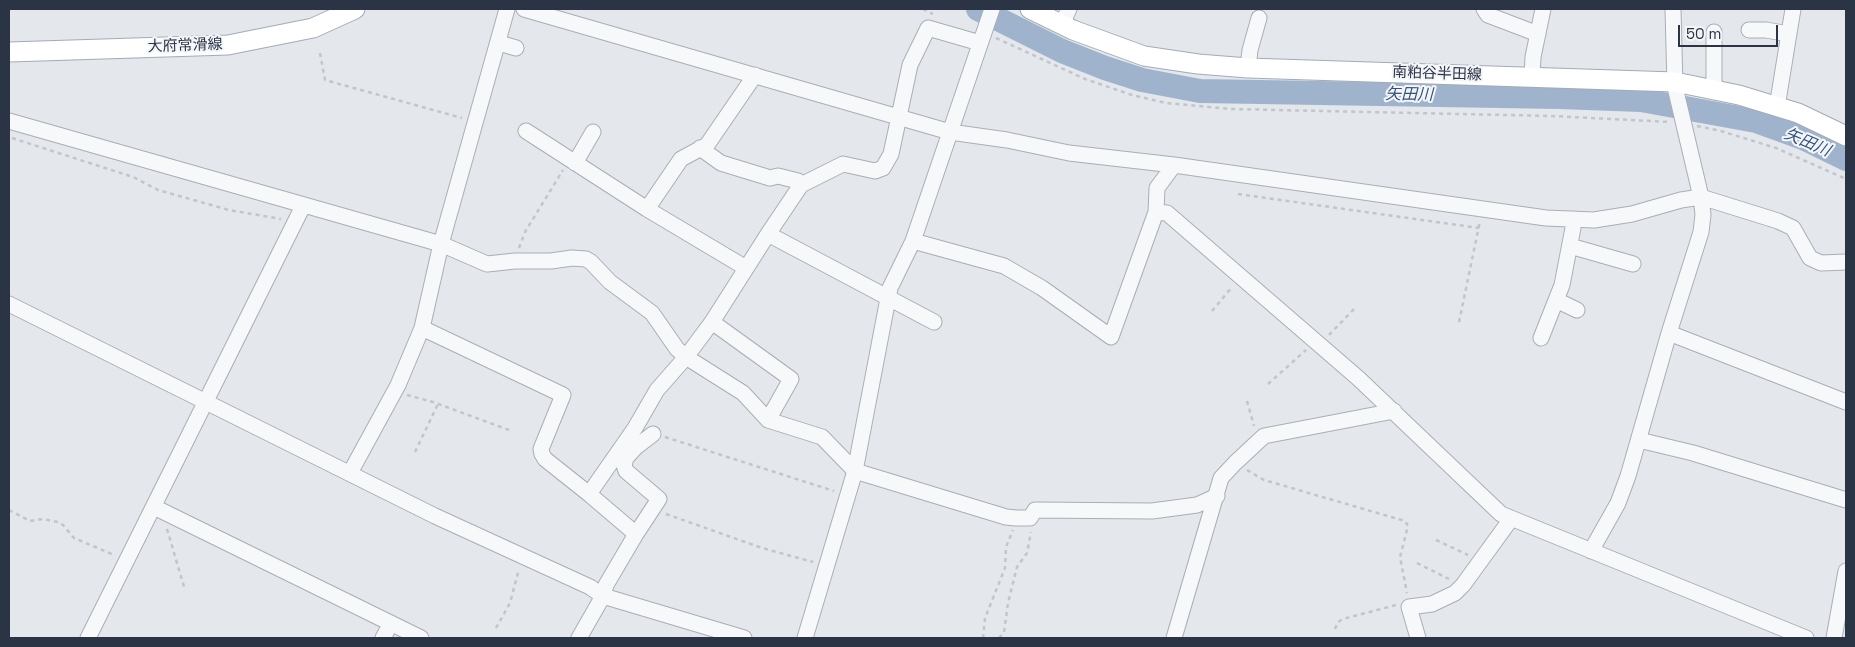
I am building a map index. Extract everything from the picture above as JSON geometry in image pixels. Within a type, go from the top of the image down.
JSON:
[{"type":"main road","name":"大府常滑線","points":[[9,52],[228,45],[313,28],[355,9]]},
{"type":"main road","name":"南粕谷半田線","points":[[1030,9],[1065,16],[1144,56],[1198,64],[1248,68],[1532,77],[1675,84],[1740,95],[1798,113],[1846,136]]},
{"type":"street","points":[[350,473],[395,390],[422,328],[441,244],[507,9]]},
{"type":"street","points":[[524,9],[950,132],[1007,140],[1069,153],[1174,165],[1546,218],[1594,220],[1701,197],[1778,221],[1793,228],[1810,258],[1821,263],[1846,262]]},
{"type":"street","points":[[805,638],[855,471],[890,288],[913,241],[992,9]]},
{"type":"street","points":[[1484,9],[1488,15],[1538,34]]},
{"type":"street","points":[[1532,77],[1533,57],[1543,9]]},
{"type":"street","points":[[1591,551],[1618,503],[1639,440],[1669,333],[1702,232],[1701,197],[1675,84],[1673,9]]},
{"type":"street","points":[[1777,107],[1793,9]]},
{"type":"street","points":[[1248,68],[1250,50],[1259,18]]},
{"type":"street","points":[[589,494],[635,428],[657,390],[686,357],[712,322],[801,185],[843,164],[875,170],[883,168],[891,154],[910,66],[928,28],[982,36]]},
{"type":"street","points":[[1749,30],[1766,30],[1789,34]]},
{"type":"street","points":[[1714,32],[1714,90]]},
{"type":"street","points":[[499,43],[516,48]]},
{"type":"street","points":[[647,209],[681,159],[707,145],[755,75]]},
{"type":"street","points":[[9,121],[441,244],[487,264],[515,261],[551,261],[572,258],[586,259],[610,282],[652,313],[686,357],[743,393],[768,420],[822,437],[855,471],[1006,517],[1023,518],[1035,510],[1152,511],[1197,504],[1217,496]]},
{"type":"street","points":[[526,132],[647,209],[746,268]]},
{"type":"street","points":[[572,161],[593,132]]},
{"type":"street","points":[[700,148],[721,163],[770,178],[778,176],[798,181],[801,185]]},
{"type":"street","points":[[913,241],[1004,266],[1042,288],[1111,337],[1156,212],[1157,188],[1174,165]]},
{"type":"street","points":[[88,638],[127,561],[160,510],[205,401],[303,206]]},
{"type":"street","points":[[1156,212],[1166,212],[1317,343],[1394,411],[1501,514],[1806,638]]},
{"type":"street","points":[[1541,338],[1562,286],[1573,219]]},
{"type":"street","points":[[768,234],[934,322]]},
{"type":"street","points":[[1570,246],[1632,264]]},
{"type":"street","points":[[1556,300],[1578,310]]},
{"type":"street","points":[[9,304],[435,516],[590,587],[603,596],[744,638]]},
{"type":"street","points":[[712,322],[790,379],[768,420]]},
{"type":"street","points":[[422,328],[563,395],[541,449],[542,454],[545,459],[636,534]]},
{"type":"street","points":[[1669,333],[1698,336],[1846,402]]},
{"type":"street","points":[[1174,638],[1221,478],[1235,463],[1264,436],[1394,411]]},
{"type":"street","points":[[579,638],[603,596],[606,585],[659,499],[626,471],[624,465],[626,458],[636,446],[653,434]]},
{"type":"street","points":[[1639,440],[1694,453],[1846,500]]},
{"type":"street","points":[[160,510],[391,623],[413,636]]},
{"type":"street","points":[[1418,638],[1409,604],[1432,604],[1455,593],[1463,585],[1511,519]]},
{"type":"street","points":[[1834,638],[1846,571]]},
{"type":"street","points":[[383,638],[391,623]]},
{"type":"path","points":[[923,9],[939,16]]},
{"type":"path","points":[[982,36],[1085,79],[1132,95],[1166,102],[1231,110],[1552,116],[1683,121],[1776,148],[1846,179]]},
{"type":"path","points":[[320,53],[326,80],[476,122]]},
{"type":"path","points":[[9,136],[133,177],[158,190],[229,210],[294,223]]},
{"type":"path","points":[[515,261],[525,232],[572,161]]},
{"type":"path","points":[[1238,194],[1479,228]]},
{"type":"path","points":[[1459,322],[1482,210]]},
{"type":"path","points":[[1212,311],[1241,277]]},
{"type":"path","points":[[1268,384],[1354,309]]},
{"type":"path","points":[[395,390],[509,430]]},
{"type":"path","points":[[1247,401],[1259,441]]},
{"type":"path","points":[[415,452],[438,404]]},
{"type":"path","points":[[653,434],[847,495]]},
{"type":"path","points":[[1235,463],[1264,480],[1405,521],[1408,526],[1400,557],[1409,604],[1343,619],[1338,622],[1335,629]]},
{"type":"path","points":[[653,509],[762,548],[826,566]]},
{"type":"path","points":[[9,510],[30,521],[43,519],[58,522],[74,538],[127,561]]},
{"type":"path","points":[[160,510],[185,590]]},
{"type":"path","points":[[983,638],[985,618],[1005,568],[1006,548],[1023,518],[1032,526],[1027,553],[1017,567],[1008,603],[1004,632],[999,638]]},
{"type":"path","points":[[1436,540],[1480,561]]},
{"type":"path","points":[[496,628],[510,603],[523,555]]},
{"type":"path","points":[[1417,563],[1463,585]]},
{"type":"waterway","name":"矢田川","points":[[978,9],[1062,51],[1105,68],[1142,80],[1200,91],[1641,100],[1756,121],[1803,138],[1846,159]]}]
